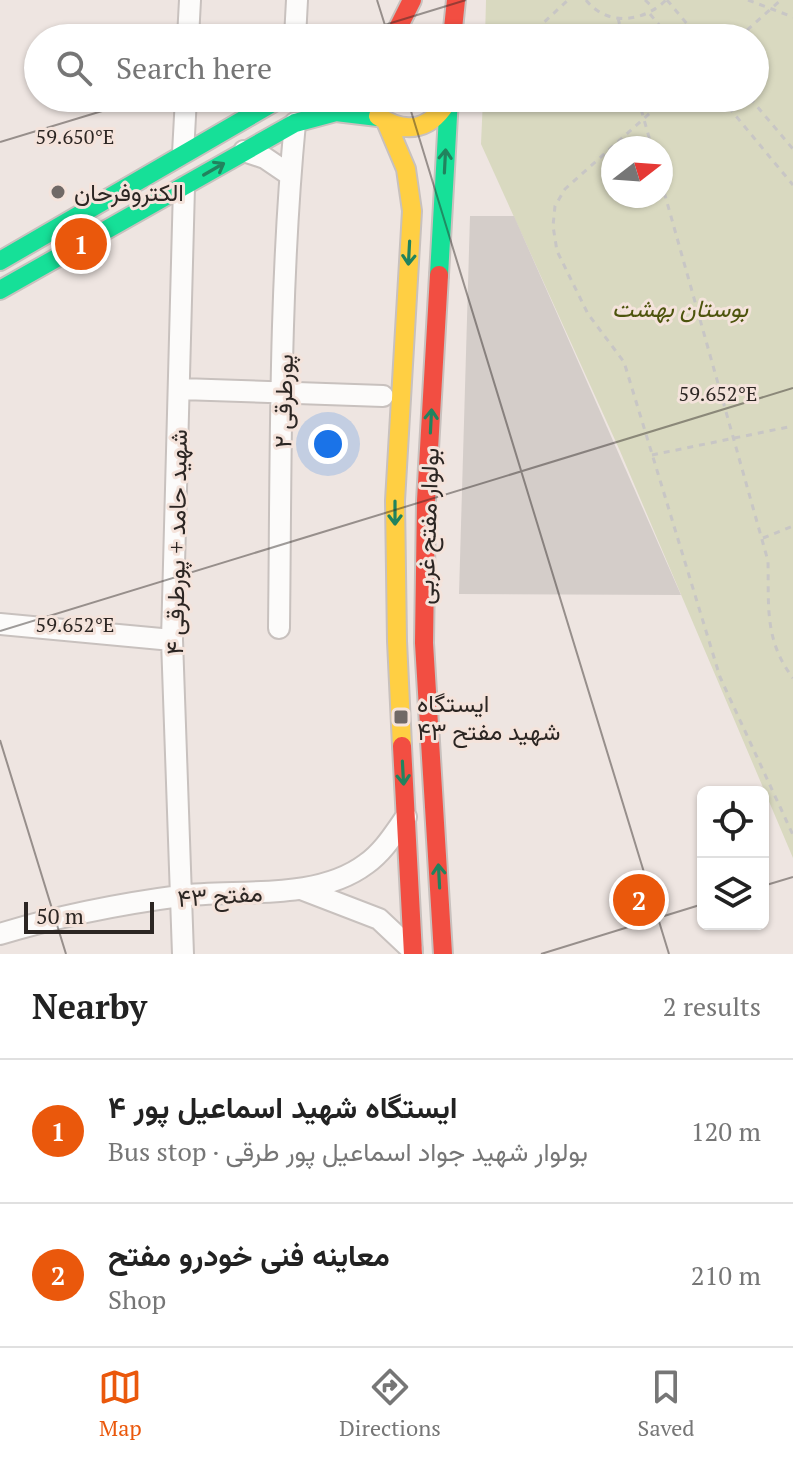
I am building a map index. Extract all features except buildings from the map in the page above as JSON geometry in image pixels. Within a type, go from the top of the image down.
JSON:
[{"type":"main road","points":[[400,24],[412,0]]},
{"type":"main road","points":[[453,24],[456,0]]},
{"type":"main road","points":[[0,261],[256,112]]},
{"type":"main road","points":[[0,290],[295,123],[336,112],[383,120],[408,129],[429,124],[441,112]]},
{"type":"main road","name":"بولوار مفتح غربی","points":[[377,112],[406,169],[412,211],[395,501],[397,641],[412,952]]},
{"type":"main road","name":"بولوار مفتح غربی","points":[[443,954],[424,643],[426,501],[448,112]]},
{"type":"street","points":[[189,24],[190,0]]},
{"type":"street","points":[[296,24],[297,0]]},
{"type":"street","points":[[183,153],[185,112]]},
{"type":"street","name":"پورطرقی ۲","points":[[279,628],[282,392],[290,175],[295,123]]},
{"type":"street","points":[[244,151],[265,158],[290,175]]},
{"type":"street","name":"شهید حامد + پورطرقی ۴","points":[[183,954],[172,640],[184,187]]},
{"type":"street","points":[[181,389],[383,396]]},
{"type":"street","points":[[0,624],[172,640]]},
{"type":"street","points":[[301,889],[337,879],[364,866],[384,849],[406,817]]},
{"type":"street","points":[[301,889],[379,919],[412,952]]},
{"type":"street","name":"مفتح ۴۳","points":[[0,934],[53,917],[181,896],[301,889]]},
{"type":"path","points":[[542,24],[568,0]]},
{"type":"path","points":[[586,0],[591,6],[617,17],[638,19],[656,10],[665,0],[686,24]]},
{"type":"path","points":[[645,0],[656,10]]},
{"type":"path","points":[[748,0],[793,17]]},
{"type":"path","points":[[754,24],[781,0]]},
{"type":"path","points":[[650,14],[658,24]]},
{"type":"path","points":[[617,17],[619,24]]},
{"type":"path","points":[[641,112],[648,136]]},
{"type":"path","points":[[651,112],[565,189],[555,206],[553,226],[557,251],[588,314],[624,362],[720,677],[793,835]]},
{"type":"path","points":[[733,112],[793,185]]},
{"type":"path","points":[[762,112],[793,149]]},
{"type":"path","points":[[669,208],[768,561],[768,614],[772,637],[793,678]]},
{"type":"path","points":[[652,455],[793,426]]},
{"type":"path","points":[[762,539],[793,526]]},
{"type":"green space","name":"بوستان بهشت","points":[[486,0],[793,0],[793,858],[769,802],[769,786],[762,786],[620,451],[481,144],[482,112],[769,112],[769,24],[485,24]]},
{"type":"traffic: fast","points":[[0,261],[257,112]]},
{"type":"traffic: fast","points":[[0,290],[295,123],[336,112],[378,117]]},
{"type":"traffic: fast","points":[[439,275],[448,112]]},
{"type":"traffic: slow","points":[[378,116],[399,126],[409,127],[427,123],[439,112]]},
{"type":"traffic: slow","points":[[387,124],[406,169],[412,211],[395,501],[402,746]]},
{"type":"traffic: jam","points":[[400,24],[412,0]]},
{"type":"traffic: jam","points":[[453,24],[456,0]]},
{"type":"traffic: jam","points":[[439,275],[426,501],[424,643],[443,954]]},
{"type":"traffic: jam","points":[[402,746],[413,954]]},
{"type":"place","name":"الکتروفرحان","points":[[58,192]]},
{"type":"place","name":"ایستگاه شهید اسماعیل پور ۴","points":[[81,244]]},
{"type":"place","name":"ایستگاه شهید مفتح ۴۳","points":[[401,717]]},
{"type":"place","name":"معاینه فنی خودرو مفتح","points":[[639,900]]}]
